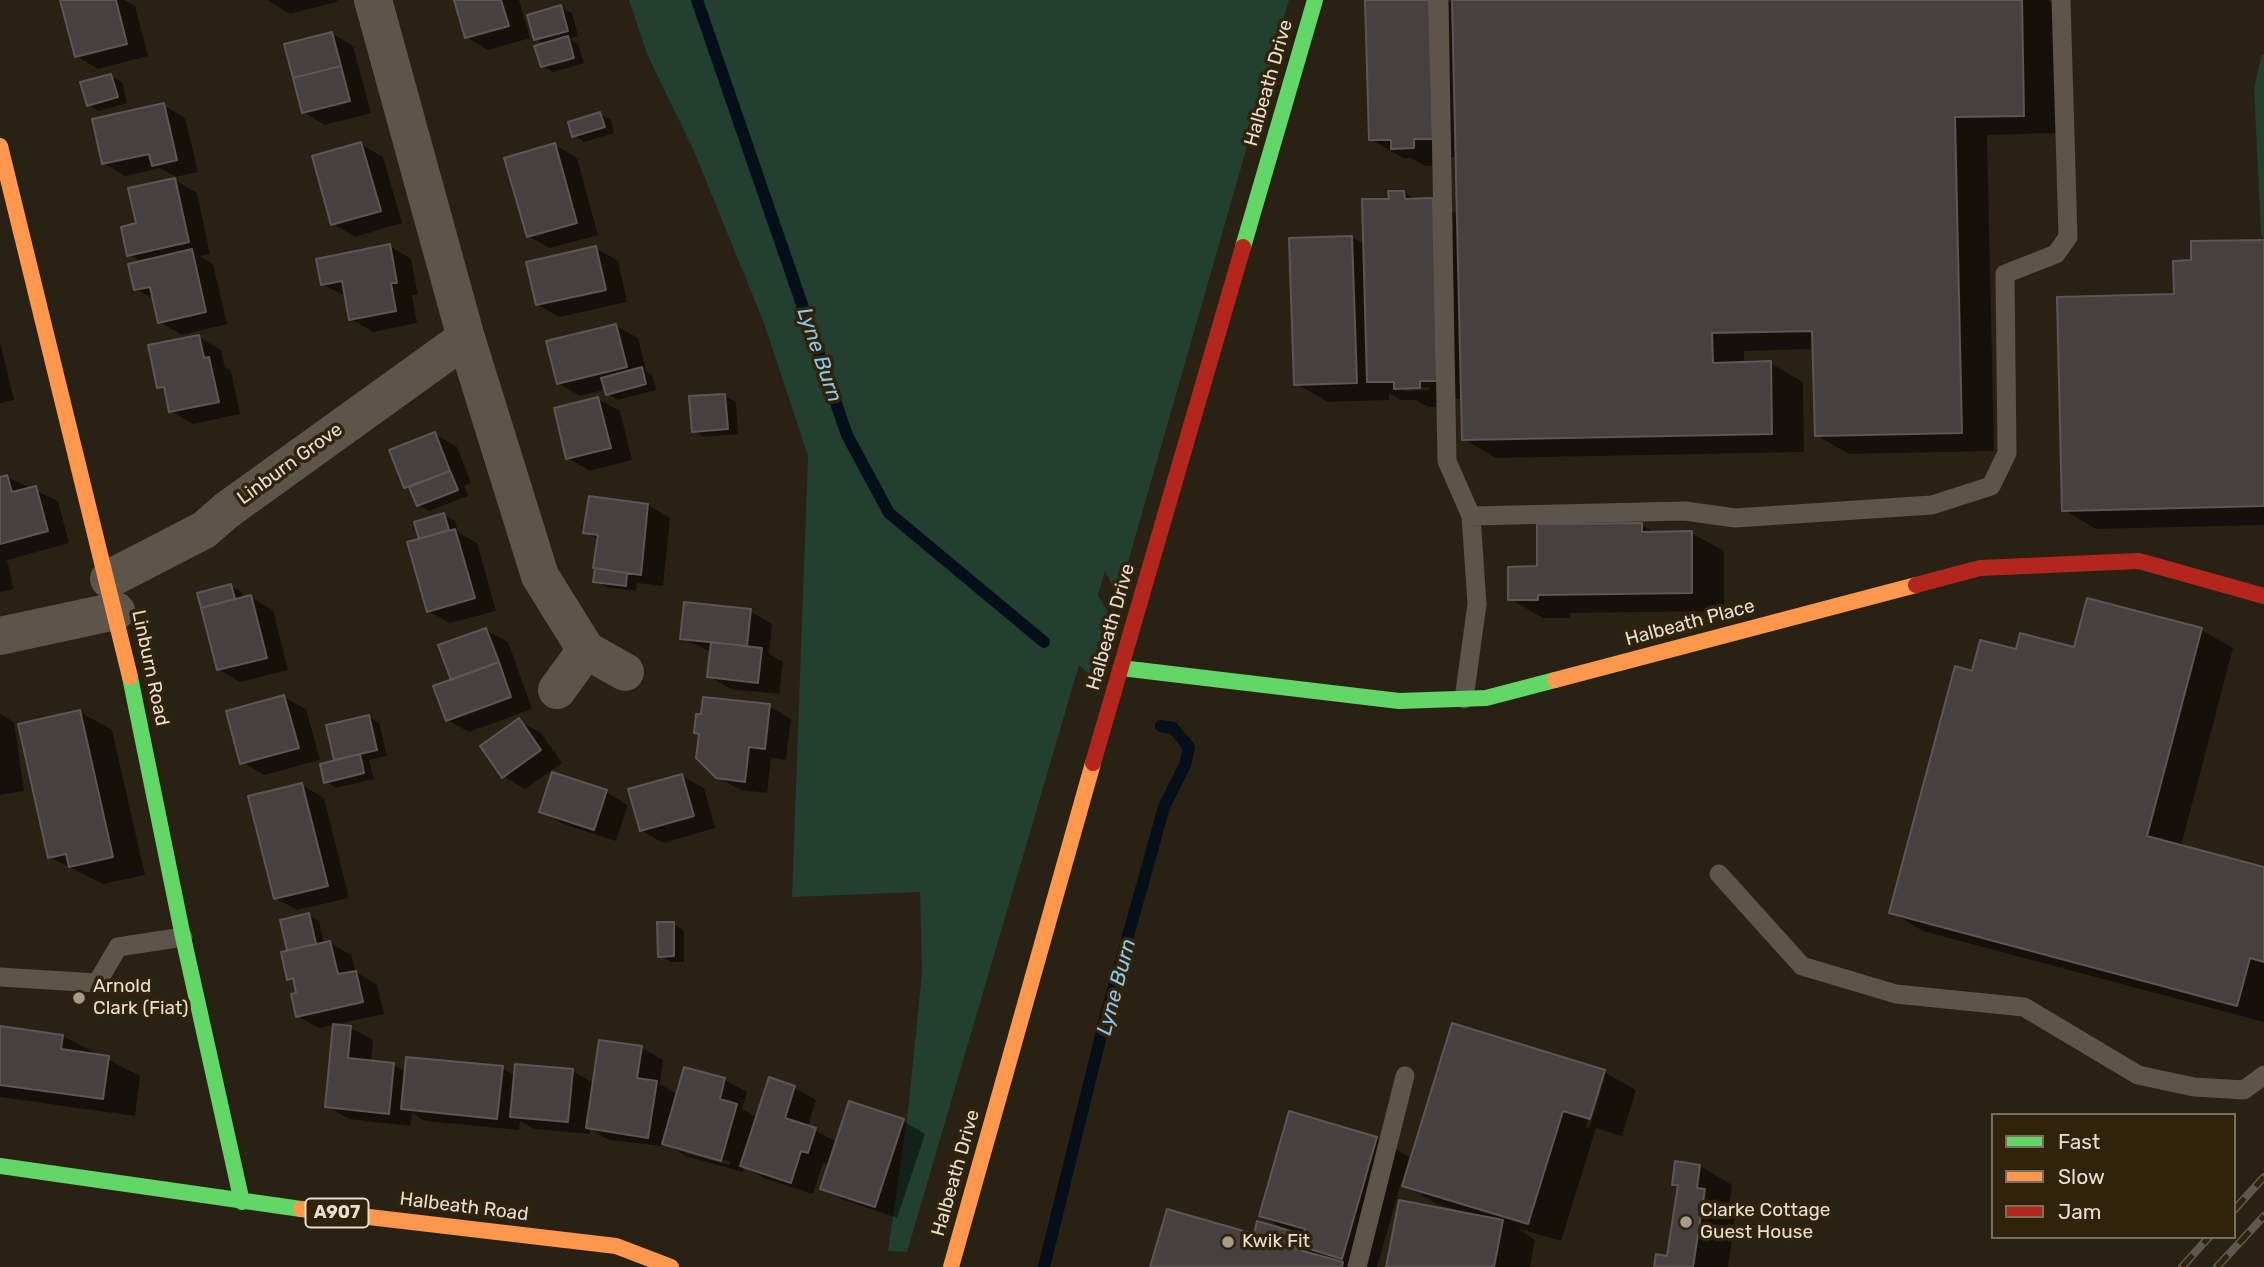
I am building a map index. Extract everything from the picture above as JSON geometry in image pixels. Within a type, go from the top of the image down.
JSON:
[{"type":"street","points":[[373,0],[466,338],[540,576],[586,650],[625,672]]},
{"type":"street","name":"Halbeath Drive","points":[[951,1267],[1315,0]]},
{"type":"street","name":"Linburn Road","points":[[0,146],[113,595],[177,897],[183,937],[242,1202]]},
{"type":"street","name":"Linburn Grove","points":[[0,636],[113,595],[466,338]]},
{"type":"street","name":"Halbeath Place","points":[[1121,668],[1399,701],[1486,698],[1980,568],[2139,561],[2264,596]]},
{"type":"street","points":[[557,690],[586,650]]},
{"type":"street","name":"Halbeath Road","points":[[0,1166],[242,1202],[616,1246],[671,1267]]},
{"type":"lane","points":[[1439,0],[1447,461],[1471,516],[1477,604],[1464,699]]},
{"type":"lane","points":[[1471,516],[1685,511],[1735,518],[1932,505],[1991,486],[2007,453],[2005,274],[2056,254],[2068,237],[2061,0]]},
{"type":"lane","points":[[1719,874],[1802,966],[1896,994],[2024,1007],[2138,1075],[2194,1087],[2244,1090],[2264,1075]]},
{"type":"lane","points":[[0,978],[97,983],[118,947],[183,937]]},
{"type":"lane","points":[[1357,1267],[1405,1076]]},
{"type":"green space","points":[[629,0],[1289,0],[1118,597],[1105,571],[1098,595],[1109,614],[1089,674],[1079,665],[907,1252],[888,1251],[908,1111],[922,973],[920,892],[792,897],[808,456],[764,323],[693,149],[647,54]]},
{"type":"green space","points":[[2262,54],[2264,240],[2261,234],[2254,88]]},
{"type":"building","points":[[60,0],[116,0],[127,44],[75,57]]},
{"type":"building","points":[[454,0],[501,0],[509,26],[465,38]]},
{"type":"building","points":[[1365,0],[1429,0],[1433,139],[1414,139],[1414,148],[1391,149],[1391,140],[1369,140]]},
{"type":"building","points":[[1452,0],[2022,0],[2024,116],[1955,117],[1962,433],[1815,436],[1812,331],[1712,333],[1713,363],[1771,361],[1772,434],[1462,440]]},
{"type":"building","points":[[561,5],[568,31],[534,40],[527,15]]},
{"type":"building","points":[[332,32],[341,66],[293,78],[284,44]]},
{"type":"building","points":[[568,36],[574,58],[541,67],[534,46]]},
{"type":"building","points":[[341,66],[350,101],[302,113],[293,78]]},
{"type":"building","points":[[111,74],[118,97],[87,106],[80,82]]},
{"type":"building","points":[[164,103],[177,160],[152,166],[149,154],[102,164],[92,119]]},
{"type":"building","points":[[600,112],[605,127],[572,137],[568,122]]},
{"type":"building","points":[[361,142],[381,211],[331,225],[312,156]]},
{"type":"building","points":[[555,143],[577,223],[527,237],[504,158]]},
{"type":"building","points":[[175,178],[189,242],[127,256],[121,227],[136,223],[128,188]]},
{"type":"building","points":[[1388,191],[1404,191],[1405,199],[1433,198],[1437,381],[1420,381],[1420,388],[1394,389],[1394,382],[1367,382],[1362,199],[1389,199]]},
{"type":"building","points":[[1352,236],[1357,383],[1294,385],[1289,238]]},
{"type":"building","points":[[2264,240],[2264,506],[2062,511],[2057,297],[2174,294],[2173,261],[2191,260],[2191,241]]},
{"type":"building","points":[[390,244],[397,283],[391,283],[396,311],[349,320],[342,281],[321,285],[316,259]]},
{"type":"building","points":[[596,246],[606,290],[536,305],[526,262]]},
{"type":"building","points":[[192,249],[206,312],[158,323],[150,287],[134,290],[128,264]]},
{"type":"building","points":[[616,324],[627,367],[557,384],[546,341]]},
{"type":"building","points":[[199,335],[204,358],[209,357],[219,402],[169,412],[164,387],[157,388],[148,345]]},
{"type":"building","points":[[642,367],[646,384],[606,395],[601,378]]},
{"type":"building","points":[[725,394],[728,429],[692,432],[689,396]]},
{"type":"building","points":[[598,397],[611,448],[566,459],[554,408]]},
{"type":"building","points":[[435,432],[450,471],[404,488],[389,450]]},
{"type":"building","points":[[450,471],[458,490],[417,506],[409,487]]},
{"type":"building","points":[[7,475],[12,492],[36,486],[48,531],[0,544],[0,477]]},
{"type":"building","points":[[589,496],[648,504],[641,575],[593,568],[598,535],[583,533]]},
{"type":"building","points":[[444,513],[449,530],[419,539],[414,522]]},
{"type":"building","points":[[1642,523],[1642,532],[1692,531],[1692,593],[1538,595],[1538,600],[1508,600],[1508,567],[1537,566],[1537,524]]},
{"type":"building","points":[[455,529],[475,598],[427,612],[407,542]]},
{"type":"building","points":[[595,568],[627,573],[626,586],[593,582]]},
{"type":"building","points":[[231,584],[235,599],[201,608],[197,593]]},
{"type":"building","points":[[251,595],[267,658],[217,670],[201,608]]},
{"type":"building","points":[[2087,598],[2202,628],[2147,836],[2264,867],[2264,962],[2250,958],[2237,1006],[1889,913],[1955,666],[1972,671],[1980,640],[2016,649],[2020,633],[2074,647]]},
{"type":"building","points":[[684,602],[751,609],[747,646],[680,639]]},
{"type":"building","points":[[486,628],[499,662],[451,680],[438,645]]},
{"type":"building","points":[[711,642],[762,648],[758,683],[707,677]]},
{"type":"building","points":[[499,662],[511,697],[446,721],[433,686]]},
{"type":"building","points":[[284,695],[299,748],[240,764],[226,711]]},
{"type":"building","points":[[703,697],[770,704],[765,749],[749,747],[745,782],[716,778],[696,758],[699,734],[694,733],[696,714],[701,714]]},
{"type":"building","points":[[80,710],[113,857],[69,867],[66,854],[48,858],[18,724]]},
{"type":"building","points":[[369,715],[377,750],[334,760],[326,725]]},
{"type":"building","points":[[519,718],[541,750],[502,778],[480,746]]},
{"type":"building","points":[[360,754],[364,773],[324,783],[320,764]]},
{"type":"building","points":[[552,772],[607,790],[594,830],[539,812]]},
{"type":"building","points":[[682,774],[694,816],[640,831],[628,789]]},
{"type":"building","points":[[302,783],[328,886],[274,899],[248,796]]},
{"type":"building","points":[[309,913],[316,944],[287,950],[280,920]]},
{"type":"building","points":[[657,922],[674,922],[674,956],[658,957]]},
{"type":"building","points":[[330,941],[338,974],[356,971],[363,1002],[296,1017],[291,994],[296,993],[293,978],[287,980],[281,952]]},
{"type":"building","points":[[1452,1023],[1605,1070],[1590,1119],[1563,1111],[1528,1224],[1402,1186]]},
{"type":"building","points":[[333,1024],[351,1026],[348,1058],[394,1063],[389,1114],[325,1107]]},
{"type":"building","points":[[0,1026],[63,1035],[61,1049],[109,1056],[103,1099],[0,1085]]},
{"type":"building","points":[[599,1040],[642,1046],[637,1078],[657,1081],[648,1138],[586,1128]]},
{"type":"building","points":[[406,1057],[503,1066],[497,1119],[401,1109]]},
{"type":"building","points":[[515,1064],[573,1069],[568,1122],[510,1117]]},
{"type":"building","points":[[684,1067],[725,1078],[720,1099],[737,1104],[721,1161],[662,1144]]},
{"type":"building","points":[[769,1077],[795,1086],[785,1118],[816,1128],[808,1153],[801,1151],[791,1183],[740,1166]]},
{"type":"building","points":[[849,1101],[904,1119],[875,1207],[820,1189]]},
{"type":"building","points":[[1289,1111],[1377,1137],[1342,1259],[1300,1246],[1305,1229],[1259,1216]]},
{"type":"building","name":"Clarke Cottage Guest House","points":[[1675,1161],[1700,1165],[1697,1188],[1705,1189],[1693,1267],[1654,1267],[1656,1254],[1667,1256],[1678,1185],[1672,1185]]},
{"type":"building","points":[[1399,1200],[1503,1220],[1494,1267],[1386,1267]]},
{"type":"building","name":"Kwik Fit","points":[[1167,1209],[1254,1234],[1257,1221],[1301,1234],[1296,1249],[1343,1262],[1342,1267],[1150,1267]]},
{"type":"waterway","name":"Lyne Burn","points":[[697,0],[847,435],[889,513],[1044,642]]},
{"type":"waterway","name":"Lyne Burn","points":[[1044,1267],[1106,1015],[1164,807],[1185,765],[1189,747],[1173,728],[1161,726]]},
{"type":"railway","points":[[2236,1208],[2264,1177]]},
{"type":"railway","points":[[2217,1267],[2264,1216]]},
{"type":"railway","points":[[2182,1267],[2207,1239]]},
{"type":"traffic: fast","points":[[1243,247],[1315,0]]},
{"type":"traffic: fast","points":[[1121,668],[1399,701],[1486,698],[1555,680]]},
{"type":"traffic: fast","points":[[130,677],[183,937],[242,1202]]},
{"type":"traffic: fast","points":[[0,1166],[301,1209]]},
{"type":"traffic: slow","points":[[0,146],[130,677]]},
{"type":"traffic: slow","points":[[1555,680],[1916,585]]},
{"type":"traffic: slow","points":[[951,1267],[1093,763]]},
{"type":"traffic: slow","points":[[301,1209],[616,1246],[671,1267]]},
{"type":"traffic: jam","points":[[1093,763],[1243,247]]},
{"type":"traffic: jam","points":[[1916,585],[1980,568],[2139,561],[2264,596]]},
{"type":"place","name":"Arnold Clark (Fiat)","points":[[79,998]]},
{"type":"place","name":"Clarke Cottage Guest House","points":[[1686,1222]]},
{"type":"place","name":"Kwik Fit","points":[[1228,1242]]}]
